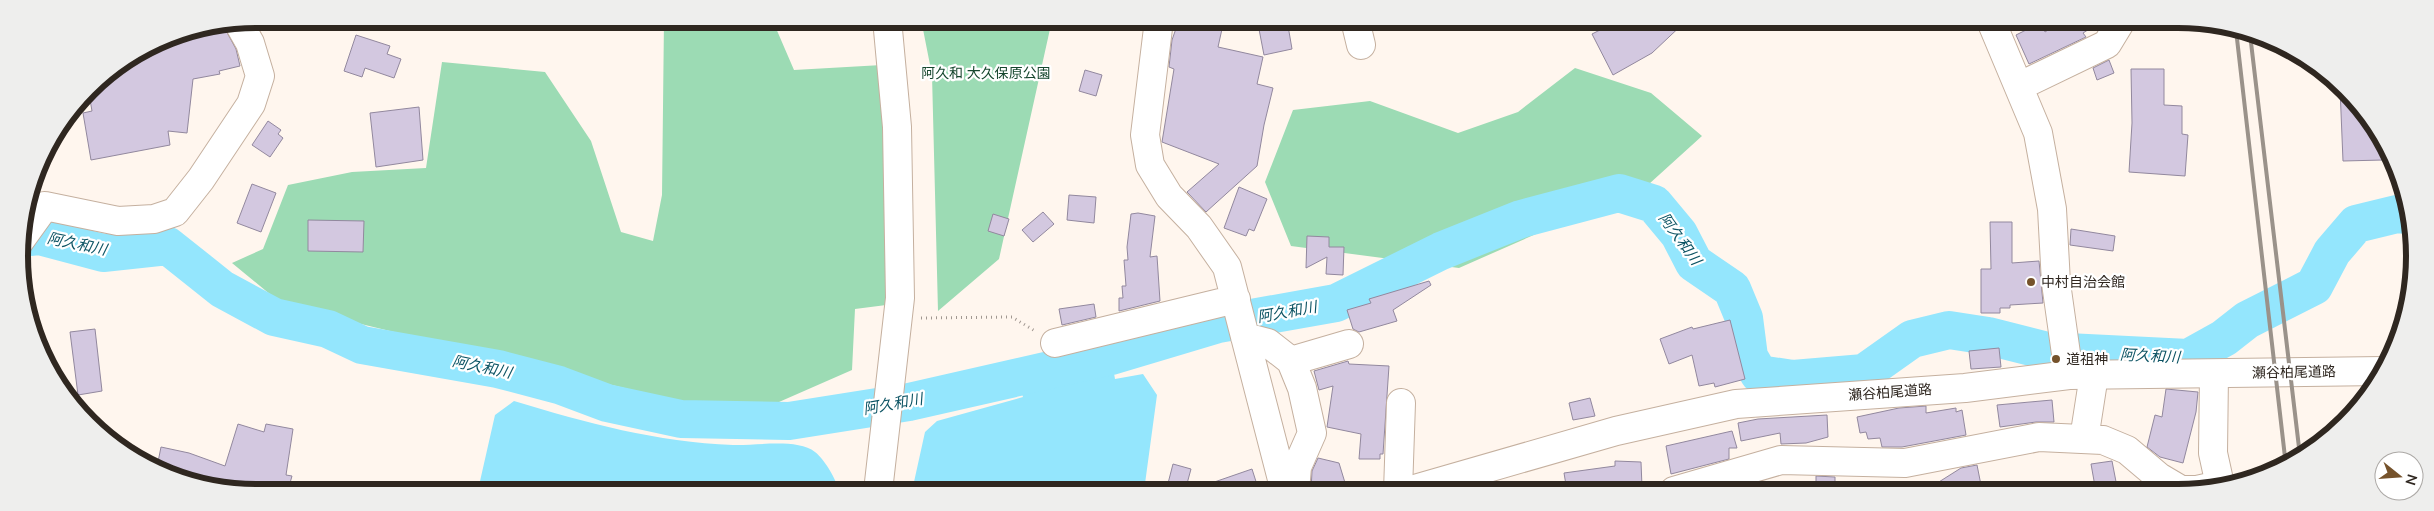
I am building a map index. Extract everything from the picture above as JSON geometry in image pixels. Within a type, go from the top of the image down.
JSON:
[{"type":"street","points":[[29,228],[45,206],[118,221],[154,218],[175,212],[201,178],[251,104],[260,76],[250,43],[241,28]]},
{"type":"street","points":[[879,484],[898,319],[900,221],[897,127],[888,28]]},
{"type":"street","points":[[1157,28],[1145,135],[1150,165],[1169,196],[1199,227],[1227,267],[1283,484]]},
{"type":"street","points":[[1994,28],[2020,86],[2038,133],[2052,209],[2056,283],[2074,363],[2084,439]]},
{"type":"street","points":[[2020,86],[2107,44],[2117,28]]},
{"type":"street","points":[[1055,343],[1237,303]]},
{"type":"street","points":[[1245,335],[1268,343],[1291,361],[1302,388],[1312,433],[1297,468],[1296,484]]},
{"type":"street","points":[[1291,361],[1349,344]]},
{"type":"street","name":"瀬谷柏尾道路","points":[[1435,484],[1616,431],[1736,404],[1965,388],[2074,363],[2214,374],[2375,371]]},
{"type":"street","points":[[2214,374],[2213,453],[2219,480]]},
{"type":"street","points":[[1401,404],[1413,484]]},
{"type":"street","points":[[1698,484],[1781,460],[1905,463],[2039,438],[2103,440],[2127,450],[2159,477],[2171,484]]},
{"type":"path","points":[[898,319],[1012,317],[1055,343]]},
{"type":"green space","points":[[664,28],[776,28],[794,70],[882,65],[894,304],[855,309],[852,370],[779,402],[694,405],[283,305],[232,263],[263,249],[288,185],[352,172],[426,168],[442,62],[545,72],[591,141],[621,232],[653,241],[662,195]]},
{"type":"green space","name":"阿久和 大久保原公園","points":[[923,28],[1050,28],[999,259],[938,311],[932,75]]},
{"type":"green space","points":[[1575,68],[1651,93],[1702,136],[1649,184],[1459,268],[1291,246],[1265,182],[1293,110],[1370,101],[1458,133],[1518,112]]},
{"type":"water","points":[[1111,356],[1115,379],[1143,374],[1157,395],[1145,484],[914,484],[925,432],[937,421],[1023,397],[1017,378]]},
{"type":"water","points":[[514,401],[595,424],[649,436],[733,445],[798,445],[819,455],[836,484],[479,484],[495,415]]},
{"type":"building","points":[[1176,28],[1222,28],[1218,47],[1263,57],[1257,84],[1273,88],[1257,166],[1206,212],[1187,192],[1219,164],[1162,142],[1174,69],[1169,67],[1172,40]]},
{"type":"building","points":[[1259,28],[1288,28],[1292,49],[1264,55]]},
{"type":"building","points":[[1604,28],[1679,28],[1652,53],[1613,75],[1592,34]]},
{"type":"building","points":[[2025,28],[2043,28],[2045,32],[2051,28],[2091,28],[2083,33],[2086,37],[2029,64],[2016,35],[2026,30]]},
{"type":"building","points":[[225,29],[236,49],[240,66],[219,71],[220,74],[193,79],[187,133],[168,131],[170,145],[91,160],[83,113],[92,111],[90,99],[105,84],[141,58],[168,45],[196,35]]},
{"type":"building","points":[[356,35],[390,46],[387,54],[401,59],[394,78],[365,68],[362,77],[344,71]]},
{"type":"building","points":[[2109,60],[2114,73],[2097,80],[2093,68]]},
{"type":"building","points":[[2131,69],[2164,69],[2164,105],[2182,106],[2182,134],[2188,135],[2185,176],[2129,172],[2132,123]]},
{"type":"building","points":[[1085,70],[1102,75],[1096,96],[1079,91]]},
{"type":"building","points":[[2340,94],[2368,129],[2383,155],[2383,160],[2343,161]]},
{"type":"building","points":[[419,107],[423,160],[376,167],[370,113]]},
{"type":"building","points":[[268,121],[281,130],[278,134],[283,138],[270,157],[252,145]]},
{"type":"building","points":[[252,184],[276,193],[261,232],[237,223]]},
{"type":"building","points":[[1239,187],[1267,199],[1254,231],[1249,229],[1246,236],[1224,228]]},
{"type":"building","points":[[1069,195],[1096,197],[1094,223],[1067,220]]},
{"type":"building","points":[[1043,212],[1054,224],[1033,242],[1022,230]]},
{"type":"building","points":[[1138,213],[1155,216],[1150,257],[1157,256],[1160,301],[1119,311],[1119,298],[1123,298],[1122,286],[1126,286],[1124,260],[1128,260],[1127,247],[1131,214]]},
{"type":"building","points":[[993,214],[1009,219],[1004,236],[988,231]]},
{"type":"building","points":[[308,220],[364,221],[363,252],[308,251]]},
{"type":"building","points":[[1990,222],[2012,222],[2012,263],[2039,261],[2043,303],[2010,305],[2010,308],[2000,308],[2000,313],[1981,313],[1981,269],[1991,269]]},
{"type":"building","points":[[2071,229],[2115,236],[2113,251],[2070,245]]},
{"type":"building","points":[[1307,236],[1329,237],[1329,247],[1344,247],[1343,275],[1326,274],[1327,257],[1306,268]]},
{"type":"building","points":[[1429,281],[1431,285],[1393,310],[1397,321],[1359,332],[1353,329],[1347,310],[1371,303],[1369,299]]},
{"type":"building","points":[[1094,304],[1096,317],[1062,325],[1059,309]]},
{"type":"building","points":[[1730,320],[1745,379],[1715,387],[1714,383],[1699,386],[1692,355],[1669,364],[1660,339],[1692,327],[1693,329]]},
{"type":"building","points":[[95,329],[102,391],[78,395],[70,332]]},
{"type":"building","points":[[1999,348],[2001,367],[1971,369],[1969,351]]},
{"type":"building","points":[[1348,361],[1349,364],[1389,366],[1383,454],[1380,454],[1380,459],[1359,459],[1361,434],[1327,427],[1333,386],[1319,390],[1314,371]]},
{"type":"building","points":[[2166,389],[2198,392],[2196,412],[2183,463],[2160,457],[2147,447],[2155,415],[2162,417]]},
{"type":"building","points":[[1590,398],[1595,416],[1573,420],[1569,403]]},
{"type":"building","points":[[2052,400],[2054,422],[2036,422],[2000,427],[1997,405]]},
{"type":"building","points":[[1926,406],[1926,413],[1956,408],[1956,412],[1962,410],[1966,435],[1902,447],[1882,447],[1880,438],[1868,439],[1866,432],[1860,433],[1857,417],[1899,408]]},
{"type":"building","points":[[1827,415],[1828,437],[1806,443],[1781,444],[1780,433],[1741,441],[1738,423],[1758,419]]},
{"type":"building","points":[[238,424],[264,432],[266,424],[293,429],[286,475],[292,476],[290,484],[226,482],[196,476],[158,461],[161,447],[189,453],[225,466]]},
{"type":"building","points":[[1732,431],[1737,448],[1729,448],[1729,459],[1671,474],[1666,446]]},
{"type":"building","points":[[1318,458],[1339,463],[1345,484],[1311,484],[1312,471]]},
{"type":"building","points":[[1615,461],[1641,462],[1642,484],[1566,484],[1564,473],[1615,466]]},
{"type":"building","points":[[2112,461],[2116,484],[2095,484],[2091,464]]},
{"type":"building","points":[[1173,464],[1191,469],[1187,484],[1168,484]]},
{"type":"building","points":[[1977,465],[1981,484],[1936,484],[1961,468]]},
{"type":"building","points":[[1252,469],[1257,484],[1209,484]]},
{"type":"building","points":[[1816,476],[1835,477],[1835,484],[1816,484]]},
{"type":"waterway","name":"阿久和川","points":[[28,237],[39,236],[103,253],[168,246],[222,289],[274,317],[328,329],[362,345],[498,369],[559,385],[607,403],[681,419],[789,421],[909,402],[1111,356],[1218,324],[1336,303],[1441,251],[1521,219],[1619,193],[1654,204],[1679,234],[1694,263],[1732,289],[1744,318],[1749,357],[1759,374],[1793,379],[1864,373],[1912,339],[1949,330],[1988,336],[2047,351],[2188,358],[2224,338],[2247,320],[2314,286],[2332,252],[2356,224],[2397,214],[2403,215]]},
{"type":"railway","points":[[2237,35],[2285,457]]},
{"type":"railway","points":[[2251,40],[2299,449]]},
{"type":"place","name":"中村自治会館","points":[[2031,282]]},
{"type":"place","name":"道祖神","points":[[2056,359]]}]
